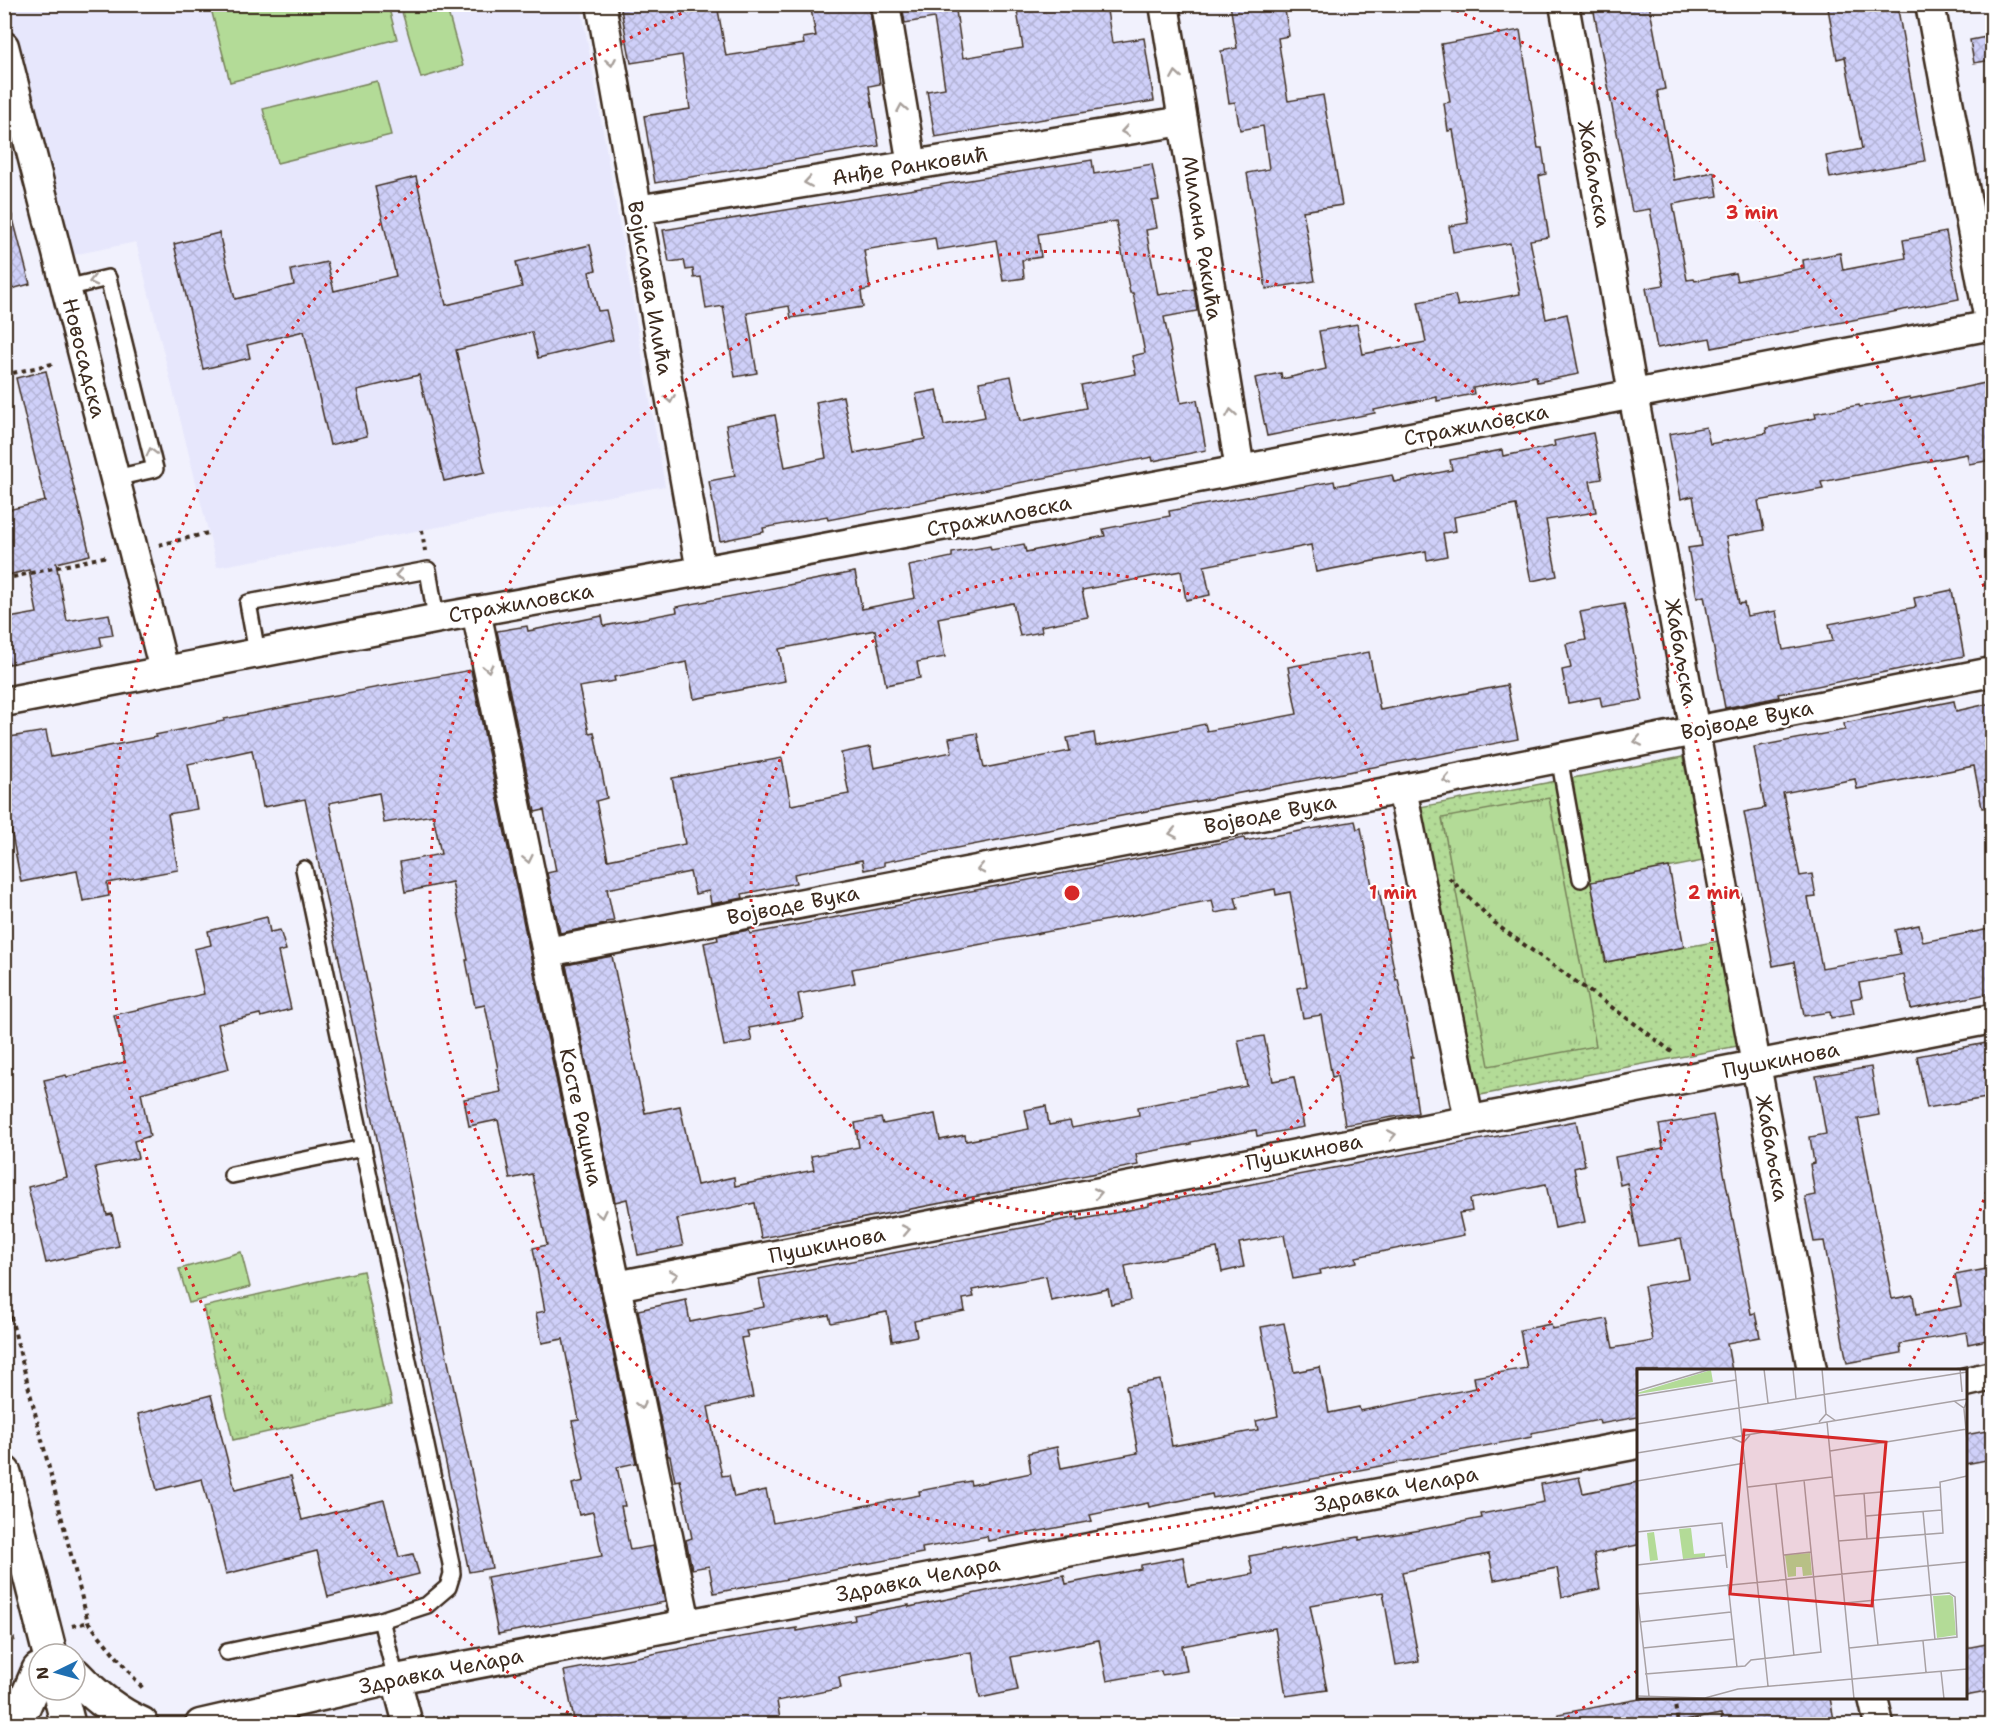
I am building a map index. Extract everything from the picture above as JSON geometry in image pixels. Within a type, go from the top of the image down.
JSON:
[{"type":"main road","points":[[4,1473],[44,1642]]},
{"type":"main road","points":[[87,1685],[105,1702],[129,1719],[146,1711]]},
{"type":"main road","points":[[16,1725],[27,1700]]},
{"type":"main road","points":[[62,1702],[68,1725]]},
{"type":"street","name":"Војислава Илића","points":[[601,4],[701,571]]},
{"type":"street","points":[[885,4],[912,165]]},
{"type":"street","name":"Милана Ракића","points":[[1164,4],[1240,470]]},
{"type":"street","name":"Жабаљска","points":[[1564,4],[1812,1369]]},
{"type":"street","points":[[1930,4],[1991,326]]},
{"type":"street","name":"Новосадска","points":[[4,46],[164,670]]},
{"type":"street","name":"Анђе Ранковић","points":[[637,210],[1183,121]]},
{"type":"street","name":"Стражиловска","points":[[4,702],[436,618],[1240,470],[1991,326]]},
{"type":"street","name":"Косте Рацина","points":[[476,611],[686,1623]]},
{"type":"street","name":"Војводе Вука","points":[[547,952],[1402,789],[1992,672]]},
{"type":"street","points":[[1402,789],[1469,1120]]},
{"type":"street","name":"Пушкинова","points":[[616,1286],[1992,1019]]},
{"type":"street","points":[[1967,1382],[1992,1376]]},
{"type":"street","name":"Здравка Челара","points":[[200,1725],[396,1679],[1637,1444]]},
{"type":"street","points":[[396,1679],[408,1725]]},
{"type":"street","points":[[1873,1699],[1879,1725]]},
{"type":"lane","points":[[66,288],[108,278],[155,469],[115,478]]},
{"type":"lane","points":[[257,653],[248,603],[428,570],[436,618]]},
{"type":"lane","points":[[1559,757],[1581,879]]},
{"type":"lane","points":[[227,1652],[381,1620],[427,1605],[448,1587],[452,1574],[304,869]]},
{"type":"lane","points":[[232,1175],[363,1148]]},
{"type":"lane","points":[[381,1620],[396,1679]]},
{"type":"path","points":[[4,375],[84,357]]},
{"type":"path","points":[[4,579],[208,533]]},
{"type":"path","points":[[1413,845],[1498,926],[1638,1026],[1685,1064],[1707,1074]]},
{"type":"path","points":[[4,1290],[88,1622],[146,1711]]},
{"type":"path","points":[[1674,1699],[1678,1725]]},
{"type":"shaded area","points":[[6,5],[581,5],[665,486],[217,567],[136,242],[68,256]]},
{"type":"green space","points":[[210,5],[388,5],[397,39],[230,82]]},
{"type":"green space","points":[[400,5],[446,5],[463,66],[421,78]]},
{"type":"green space","points":[[377,81],[391,135],[277,163],[263,109]]},
{"type":"green space","points":[[1683,757],[1703,861],[1591,883],[1605,962],[1718,941],[1738,1046],[1475,1096],[1420,807]]},
{"type":"green space","points":[[1549,798],[1596,1046],[1489,1066],[1442,818]]},
{"type":"green space","points":[[241,1252],[250,1287],[189,1303],[179,1269]]},
{"type":"green space","points":[[363,1271],[392,1404],[233,1440],[203,1307]]},
{"type":"building","points":[[620,4],[717,4],[726,56],[804,44],[803,38],[816,36],[810,4],[869,4],[880,84],[869,86],[879,146],[655,183],[644,116],[690,109],[682,55],[631,63]]},
{"type":"building","points":[[902,4],[955,4],[963,58],[1023,48],[1017,11],[1056,4],[1106,4],[1112,43],[1144,38],[1154,101],[935,137],[927,91],[945,88],[934,18],[905,23]]},
{"type":"building","points":[[1230,4],[1284,4],[1289,36],[1278,38],[1288,101],[1323,95],[1342,205],[1303,211],[1315,281],[1266,289],[1247,173],[1269,169],[1263,126],[1240,130],[1235,102],[1229,103],[1221,51],[1237,48]]},
{"type":"building","points":[[1612,4],[1649,4],[1665,89],[1657,91],[1674,180],[1714,172],[1718,196],[1673,204],[1687,280],[1694,279],[1695,281],[1735,273],[1737,281],[1804,268],[1803,260],[1840,253],[1843,270],[1906,258],[1903,240],[1946,232],[1959,299],[1712,348],[1710,338],[1657,348],[1646,288],[1664,285],[1650,209],[1632,212],[1594,12],[1612,8]]},
{"type":"building","points":[[1846,4],[1897,4],[1925,161],[1830,178],[1826,156],[1862,149],[1845,57],[1837,59],[1828,8]]},
{"type":"building","points":[[1520,30],[1538,148],[1542,148],[1546,174],[1539,176],[1549,237],[1530,240],[1546,319],[1567,314],[1579,374],[1537,382],[1536,376],[1473,388],[1474,394],[1437,401],[1437,397],[1267,436],[1255,378],[1281,373],[1282,379],[1326,369],[1319,331],[1357,324],[1363,354],[1426,342],[1418,302],[1455,295],[1458,306],[1520,294],[1510,243],[1453,253],[1449,226],[1468,223],[1453,130],[1448,131],[1444,103],[1450,102],[1441,44]]},
{"type":"building","points":[[1992,36],[1992,60],[1974,63],[1970,40]]},
{"type":"building","points":[[1092,160],[1094,174],[1152,164],[1159,200],[1152,201],[1157,228],[1146,230],[1158,295],[1194,289],[1197,311],[1164,317],[1181,403],[1197,400],[1206,450],[1153,461],[1152,457],[828,520],[827,516],[763,528],[764,532],[720,541],[709,481],[735,476],[726,425],[775,415],[785,467],[826,458],[816,402],[843,396],[854,453],[925,439],[916,394],[937,390],[944,425],[985,417],[979,382],[1011,376],[1020,421],[1086,408],[1081,385],[1136,374],[1132,356],[1145,353],[1116,221],[1038,234],[1041,257],[1022,260],[1024,278],[1003,281],[996,240],[937,250],[935,238],[864,250],[870,289],[861,291],[863,307],[791,318],[789,306],[747,313],[757,373],[735,377],[723,306],[706,309],[701,277],[694,278],[693,269],[686,270],[684,260],[669,262],[663,230]]},
{"type":"building","points":[[416,177],[446,305],[522,287],[516,262],[590,245],[596,270],[589,272],[598,311],[606,310],[613,340],[538,358],[532,332],[456,350],[485,472],[444,481],[419,375],[357,390],[367,436],[330,445],[304,331],[247,345],[250,358],[203,369],[174,244],[219,233],[235,299],[294,285],[291,270],[327,262],[334,291],[396,276],[375,187]]},
{"type":"building","points":[[12,215],[30,284],[4,291],[4,216]]},
{"type":"building","points":[[46,371],[90,555],[56,563],[67,621],[109,614],[113,635],[100,637],[102,646],[9,664],[4,641],[4,619],[37,613],[29,570],[4,576],[4,511],[45,501],[16,378]]},
{"type":"building","points":[[1990,382],[1992,460],[1969,464],[1967,454],[1821,482],[1823,489],[1758,501],[1764,530],[1726,537],[1739,604],[1744,603],[1747,616],[1776,611],[1783,650],[1833,641],[1829,624],[1916,607],[1914,598],[1952,590],[1964,656],[1778,694],[1779,697],[1725,708],[1704,596],[1697,598],[1688,548],[1702,546],[1693,496],[1681,499],[1669,434],[1706,427],[1710,444],[1767,433],[1766,428],[1816,418],[1815,413],[1910,397],[1910,399]]},
{"type":"building","points":[[1593,433],[1602,479],[1590,481],[1596,512],[1546,520],[1557,576],[1531,581],[1516,505],[1454,517],[1456,531],[1443,533],[1447,556],[1427,560],[1426,551],[1316,572],[1311,545],[1204,566],[1210,595],[1186,600],[1181,571],[1082,590],[1088,617],[1041,626],[1042,632],[1020,636],[1013,603],[938,618],[945,657],[917,662],[920,678],[886,685],[875,630],[779,649],[785,681],[694,699],[687,662],[614,677],[615,681],[579,687],[589,733],[594,732],[607,798],[596,801],[608,860],[685,844],[672,778],[782,758],[791,805],[849,794],[841,753],[870,747],[874,768],[952,752],[949,738],[977,733],[984,768],[1070,751],[1067,738],[1094,733],[1096,746],[1205,724],[1207,731],[1297,714],[1288,667],[1369,652],[1380,710],[1507,685],[1518,739],[884,862],[884,866],[864,870],[862,860],[794,874],[796,883],[742,894],[743,898],[711,904],[709,891],[695,894],[690,872],[607,889],[614,921],[560,933],[547,873],[556,871],[544,810],[535,812],[497,631],[527,626],[528,631],[602,616],[604,626],[677,612],[676,607],[855,572],[862,609],[915,598],[909,566],[952,557],[952,553],[990,546],[991,550],[1024,544],[1026,552],[1105,536],[1103,529],[1170,516],[1169,511],[1334,481],[1335,486],[1392,475],[1394,482],[1452,470],[1450,460],[1502,450],[1503,456],[1555,446],[1554,441]]},
{"type":"building","points":[[1624,604],[1643,700],[1602,707],[1600,697],[1568,703],[1562,670],[1571,668],[1566,644],[1586,640],[1580,612]]},
{"type":"building","points":[[471,670],[636,1463],[617,1467],[625,1506],[621,1506],[630,1550],[653,1546],[665,1602],[498,1634],[487,1577],[602,1556],[593,1512],[579,1515],[572,1484],[584,1481],[572,1421],[579,1420],[563,1339],[542,1343],[536,1313],[545,1311],[533,1248],[547,1245],[532,1174],[510,1179],[498,1120],[469,1126],[464,1099],[501,1092],[485,1005],[475,1007],[452,882],[405,892],[400,862],[441,854],[433,815],[384,823],[379,793],[329,803],[492,1568],[469,1572],[305,799],[263,807],[252,750],[188,764],[197,809],[168,814],[178,870],[107,883],[109,896],[83,901],[77,871],[21,882],[4,793],[4,738],[46,731],[51,757],[156,737],[155,735],[224,721],[224,719],[310,702],[309,700]]},
{"type":"building","points":[[1954,701],[1956,711],[1992,703],[1992,807],[1982,808],[1974,766],[1857,789],[1855,779],[1783,793],[1800,876],[1812,874],[1816,897],[1808,898],[1822,968],[1900,954],[1895,930],[1919,925],[1923,942],[1990,929],[1992,993],[1911,1009],[1904,975],[1859,983],[1862,997],[1851,999],[1854,1014],[1831,1018],[1830,1012],[1804,1016],[1794,962],[1773,966],[1744,812],[1765,808],[1754,747],[1845,730],[1844,723]]},
{"type":"building","points":[[1355,821],[1357,829],[1361,828],[1373,891],[1379,890],[1413,1057],[1410,1057],[1418,1113],[1345,1125],[1337,1076],[1332,1077],[1321,1015],[1303,1018],[1297,988],[1307,986],[1290,892],[1276,895],[1275,889],[1235,897],[1238,909],[1215,913],[1212,900],[852,969],[855,983],[798,994],[803,1018],[749,1028],[752,1041],[724,1046],[704,943],[718,940],[717,936],[749,930],[750,934],[1244,838],[1245,841]]},
{"type":"building","points":[[1669,867],[1684,947],[1606,962],[1591,882]]},
{"type":"building","points":[[267,917],[270,932],[280,930],[286,950],[278,952],[291,1009],[218,1024],[229,1069],[141,1093],[150,1136],[134,1141],[138,1158],[95,1167],[107,1215],[112,1214],[119,1246],[46,1263],[28,1187],[67,1177],[44,1080],[66,1075],[67,1077],[125,1062],[114,1015],[204,994],[194,949],[211,945],[208,931]]},
{"type":"building","points":[[612,956],[645,1113],[680,1106],[697,1185],[734,1177],[735,1186],[814,1170],[811,1156],[859,1147],[855,1123],[881,1118],[883,1124],[935,1114],[940,1140],[965,1135],[966,1141],[1029,1129],[1025,1110],[1046,1106],[1049,1125],[1070,1121],[1072,1128],[1139,1115],[1138,1107],[1247,1086],[1238,1040],[1264,1036],[1273,1081],[1294,1077],[1304,1127],[1257,1136],[1256,1130],[1191,1142],[1191,1144],[1136,1154],[1138,1165],[761,1238],[755,1203],[677,1219],[683,1246],[638,1255],[627,1199],[615,1202],[566,965]]},
{"type":"building","points":[[1992,1042],[1992,1097],[1927,1108],[1917,1056]]},
{"type":"building","points":[[1871,1067],[1879,1115],[1858,1119],[1892,1299],[1913,1295],[1916,1315],[1961,1306],[1955,1275],[1992,1268],[1992,1339],[1968,1344],[1966,1332],[1900,1344],[1901,1353],[1847,1363],[1824,1241],[1814,1242],[1805,1197],[1815,1195],[1810,1164],[1814,1163],[1810,1137],[1826,1134],[1816,1076]]},
{"type":"building","points":[[1713,1115],[1751,1314],[1755,1313],[1760,1337],[1727,1343],[1732,1369],[1637,1369],[1637,1417],[1600,1424],[1599,1420],[1531,1433],[1532,1437],[1213,1498],[1212,1494],[1149,1507],[1148,1503],[1090,1515],[1092,1521],[988,1541],[987,1536],[922,1548],[923,1553],[714,1593],[709,1566],[692,1569],[686,1540],[692,1538],[680,1480],[675,1481],[670,1456],[668,1456],[638,1310],[686,1300],[690,1322],[764,1307],[759,1279],[1078,1217],[1078,1220],[1149,1206],[1149,1204],[1576,1121],[1585,1165],[1574,1168],[1585,1222],[1555,1228],[1546,1184],[1470,1199],[1472,1211],[1459,1213],[1464,1235],[1356,1257],[1357,1262],[1320,1270],[1321,1274],[1293,1279],[1284,1235],[1239,1243],[1244,1267],[1222,1272],[1217,1248],[1125,1266],[1131,1300],[1111,1304],[1108,1289],[1051,1301],[1046,1276],[972,1290],[974,1297],[963,1299],[965,1311],[914,1321],[917,1336],[892,1341],[887,1312],[831,1323],[829,1315],[746,1331],[748,1337],[741,1338],[753,1397],[708,1407],[722,1476],[729,1475],[734,1497],[766,1490],[773,1523],[920,1495],[919,1491],[970,1481],[971,1485],[1031,1473],[1028,1453],[1057,1447],[1061,1468],[1138,1453],[1126,1386],[1160,1380],[1172,1446],[1258,1430],[1256,1421],[1278,1416],[1261,1327],[1284,1323],[1294,1372],[1320,1367],[1329,1413],[1359,1407],[1360,1411],[1476,1388],[1474,1377],[1527,1368],[1520,1330],[1551,1324],[1552,1329],[1607,1319],[1613,1348],[1653,1341],[1644,1286],[1689,1278],[1681,1239],[1639,1246],[1627,1183],[1620,1185],[1615,1157],[1663,1148],[1659,1125]]},
{"type":"building","points":[[211,1395],[235,1490],[291,1476],[302,1520],[384,1500],[399,1557],[413,1554],[419,1574],[328,1597],[317,1551],[226,1574],[202,1479],[157,1490],[138,1414]]},
{"type":"building","points":[[1992,1430],[1992,1459],[1967,1464],[1967,1435]]},
{"type":"building","points":[[1579,1477],[1583,1493],[1637,1482],[1637,1545],[1594,1554],[1600,1589],[1562,1597],[1557,1568],[1494,1580],[1489,1554],[1402,1572],[1419,1661],[1396,1665],[1383,1592],[1310,1605],[1327,1690],[1286,1696],[1275,1628],[1182,1646],[1187,1671],[1162,1675],[1161,1671],[1107,1681],[1099,1640],[1011,1657],[1018,1690],[980,1698],[972,1652],[839,1677],[841,1688],[777,1701],[781,1725],[699,1725],[698,1718],[666,1725],[575,1725],[564,1671],[735,1638],[797,1628],[797,1631],[855,1620],[854,1615],[909,1605],[909,1607],[1064,1575],[1066,1584],[1141,1569],[1141,1565],[1183,1557],[1188,1586],[1253,1574],[1249,1556],[1359,1537],[1359,1540],[1421,1530],[1482,1518],[1481,1514],[1544,1502],[1541,1484]]},
{"type":"building","points":[[1992,1643],[1992,1691],[1967,1696],[1967,1648]]},
{"type":"building","points":[[1640,1699],[1830,1699],[1835,1725],[1722,1725],[1721,1714],[1664,1725],[1559,1725],[1558,1714]]}]
